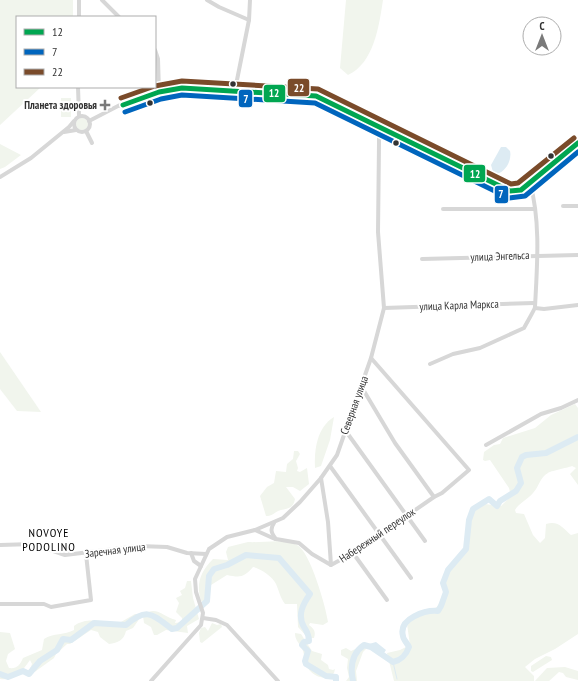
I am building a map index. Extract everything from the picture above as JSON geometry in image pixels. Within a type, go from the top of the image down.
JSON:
[{"type":"street","points":[[78,16],[79,0]]},
{"type":"street","points":[[102,0],[118,16]]},
{"type":"street","points":[[207,0],[249,20]]},
{"type":"street","points":[[235,90],[249,20],[250,0]]},
{"type":"street","points":[[156,53],[158,59],[159,92]]},
{"type":"street","points":[[0,177],[30,158],[63,132],[79,116],[78,88]]},
{"type":"street","points":[[90,121],[118,106],[159,92],[182,88],[316,96],[510,191],[521,190],[578,143]]},
{"type":"street","points":[[79,116],[87,117],[90,121],[90,127],[86,131]]},
{"type":"street","points":[[74,121],[73,124],[76,130]]},
{"type":"street","points":[[63,132],[76,130],[86,131]]},
{"type":"street","name":"Северная улица","points":[[203,618],[203,609],[195,584],[206,554],[220,540],[255,530],[274,522],[290,512],[321,478],[337,454],[371,358],[384,308],[378,232],[379,135],[383,130]]},
{"type":"street","points":[[86,131],[92,143]]},
{"type":"street","points":[[530,183],[534,209],[537,255],[534,303],[536,308]]},
{"type":"street","points":[[563,206],[578,206]]},
{"type":"street","points":[[443,209],[534,209]]},
{"type":"street","name":"улица Энгельса","points":[[422,258],[578,255]]},
{"type":"street","name":"улица Карла Маркса","points":[[384,308],[534,303]]},
{"type":"street","points":[[430,364],[453,354],[480,348],[524,328],[529,315],[536,308],[578,305]]},
{"type":"street","name":"Набережный переулок","points":[[255,530],[276,539],[299,543],[312,554],[331,565],[442,493],[469,470],[371,358]]},
{"type":"street","points":[[361,386],[395,443],[434,497]]},
{"type":"street","points":[[486,445],[541,414],[561,408],[578,400]]},
{"type":"street","points":[[345,430],[425,541]]},
{"type":"street","points":[[330,466],[411,578]]},
{"type":"street","points":[[321,478],[328,522],[331,565]]},
{"type":"street","points":[[274,522],[272,534],[276,539]]},
{"type":"street","name":"Заречная улица","points":[[0,545],[33,544],[65,555],[86,554],[139,546],[167,547],[191,553],[206,554]]},
{"type":"street","points":[[353,552],[387,600]]},
{"type":"street","points":[[191,553],[194,561],[201,566]]},
{"type":"street","points":[[0,604],[44,604],[51,607],[91,600],[86,554]]},
{"type":"street","points":[[153,680],[195,633],[203,618],[216,620],[227,625],[278,681]]},
{"type":"shaded area","points":[[0,0],[73,0],[73,16],[16,16],[16,88],[40,88],[0,125]]},
{"type":"shaded area","points":[[346,0],[383,0],[380,21],[374,43],[364,62],[348,75],[340,68]]},
{"type":"shaded area","points":[[61,98],[71,98],[71,117],[61,117]]},
{"type":"shaded area","points":[[80,118],[84,118],[88,124],[84,130],[80,130],[76,126],[76,122]]},
{"type":"shaded area","points":[[0,144],[21,155],[0,169]]},
{"type":"shaded area","points":[[501,147],[506,147],[510,151],[510,158],[506,168],[497,174],[493,172],[491,165]]},
{"type":"shaded area","points":[[0,352],[41,412],[17,411],[0,389]]},
{"type":"shaded area","points":[[575,404],[578,408],[578,485],[570,474],[576,468],[572,466],[549,472],[543,477],[533,493],[515,510],[516,513],[524,514],[533,535],[540,543],[545,538],[546,524],[557,524],[563,527],[571,535],[578,533],[578,634],[555,649],[535,659],[525,667],[534,676],[534,681],[394,681],[387,653],[400,650],[410,645],[407,624],[413,618],[437,607],[442,598],[447,576],[457,556],[465,553],[473,513],[477,506],[485,504],[501,506],[511,496],[509,488],[490,460],[483,460],[484,452],[494,445],[500,444],[503,438],[535,428],[551,415]]},
{"type":"shaded area","points":[[334,417],[330,440],[321,466],[315,468],[316,447],[320,433],[328,421]]},
{"type":"shaded area","points":[[294,451],[298,451],[300,454],[296,461],[298,468],[297,471],[300,472],[307,468],[309,484],[300,491],[293,487],[286,487],[295,499],[293,505],[289,508],[266,516],[260,496],[267,487],[274,483],[276,471],[286,472],[287,464],[293,459]]},
{"type":"shaded area","points":[[248,542],[286,542],[297,545],[302,549],[317,580],[328,622],[323,625],[310,623],[309,625],[315,632],[314,638],[308,638],[298,627],[297,604],[285,604],[274,581],[266,573],[253,567],[242,576],[227,575],[211,585],[208,595],[204,601],[201,601],[199,584],[200,578],[205,569],[213,559],[228,560],[226,552],[228,547]]},
{"type":"shaded area","points":[[187,581],[191,581],[193,598],[199,619],[187,626],[188,633],[166,630],[154,635],[151,627],[144,623],[143,616],[151,611],[155,611],[176,620],[175,623],[182,622],[182,618],[176,612],[179,603],[176,598],[182,595],[180,591],[185,588]]},
{"type":"shaded area","points":[[135,614],[139,614],[140,618],[133,628],[126,631],[124,637],[118,642],[109,644],[100,637],[98,632],[91,630],[70,644],[67,644],[56,654],[54,658],[36,671],[32,673],[29,671],[32,664],[30,660],[14,677],[0,679],[0,632],[10,633],[15,649],[8,654],[6,661],[9,668],[14,668],[19,665],[23,658],[42,650],[44,639],[74,630],[74,626],[79,623],[91,620],[121,622]]},
{"type":"shaded area","points":[[212,623],[217,625],[221,624],[222,627],[202,643],[200,642],[199,633],[201,628],[205,627],[208,631]]},
{"type":"shaded area","points":[[295,633],[301,634],[312,651],[322,654],[321,660],[328,665],[329,669],[335,669],[334,673],[330,677],[325,678],[314,674],[304,663],[302,648],[295,637]]},
{"type":"shaded area","points":[[376,642],[386,650],[384,653],[379,655],[369,648],[369,644]]},
{"type":"shaded area","points":[[362,646],[367,648],[363,652],[356,671],[357,681],[346,681],[349,677],[347,668],[348,659],[341,655],[341,650],[346,648],[351,651]]},
{"type":"shaded area","points":[[546,656],[551,657],[552,660],[533,672],[531,671],[531,666]]},
{"type":"shaded area","points":[[565,667],[578,671],[578,680],[566,677],[563,673],[559,672],[549,681],[535,681],[547,668]]},
{"type":"waterway","points":[[353,681],[352,661],[356,652],[364,645],[371,647],[393,662],[399,660],[405,655],[409,647],[403,637],[405,624],[414,616],[427,612],[438,611],[446,592],[443,583],[448,570],[466,549],[469,520],[473,509],[489,499],[497,506],[500,501],[516,491],[521,483],[517,468],[522,457],[526,455],[546,453],[578,437]]},
{"type":"waterway","points":[[0,674],[8,677],[23,671],[29,674],[40,661],[57,650],[63,639],[71,640],[94,623],[126,625],[133,619],[145,614],[154,616],[172,629],[177,628],[207,601],[209,576],[214,569],[227,565],[246,555],[279,558],[310,594],[303,606],[301,614],[302,623],[308,633],[309,639],[309,641],[304,642],[302,645],[308,651],[305,661],[306,664],[326,676],[336,677],[336,681]]},
{"type":"waterway","points":[[393,662],[397,679]]},
{"type":"transit line","name":"22","points":[[156,86],[182,81],[318,89],[511,184],[518,183],[574,138]]},
{"type":"transit line","name":"22","points":[[121,98],[149,88]]},
{"type":"transit line","name":"12","points":[[123,105],[159,92],[182,88],[316,96],[510,191],[521,190],[578,143]]},
{"type":"transit line","name":"7","points":[[125,112],[161,99],[182,95],[315,103],[509,198],[525,196],[578,152]]},
{"type":"place","name":"Планета здоровья","points":[[105,105]]},
{"type":"district","name":"NOVOYE PODOLINO","points":[[49,539]]}]
